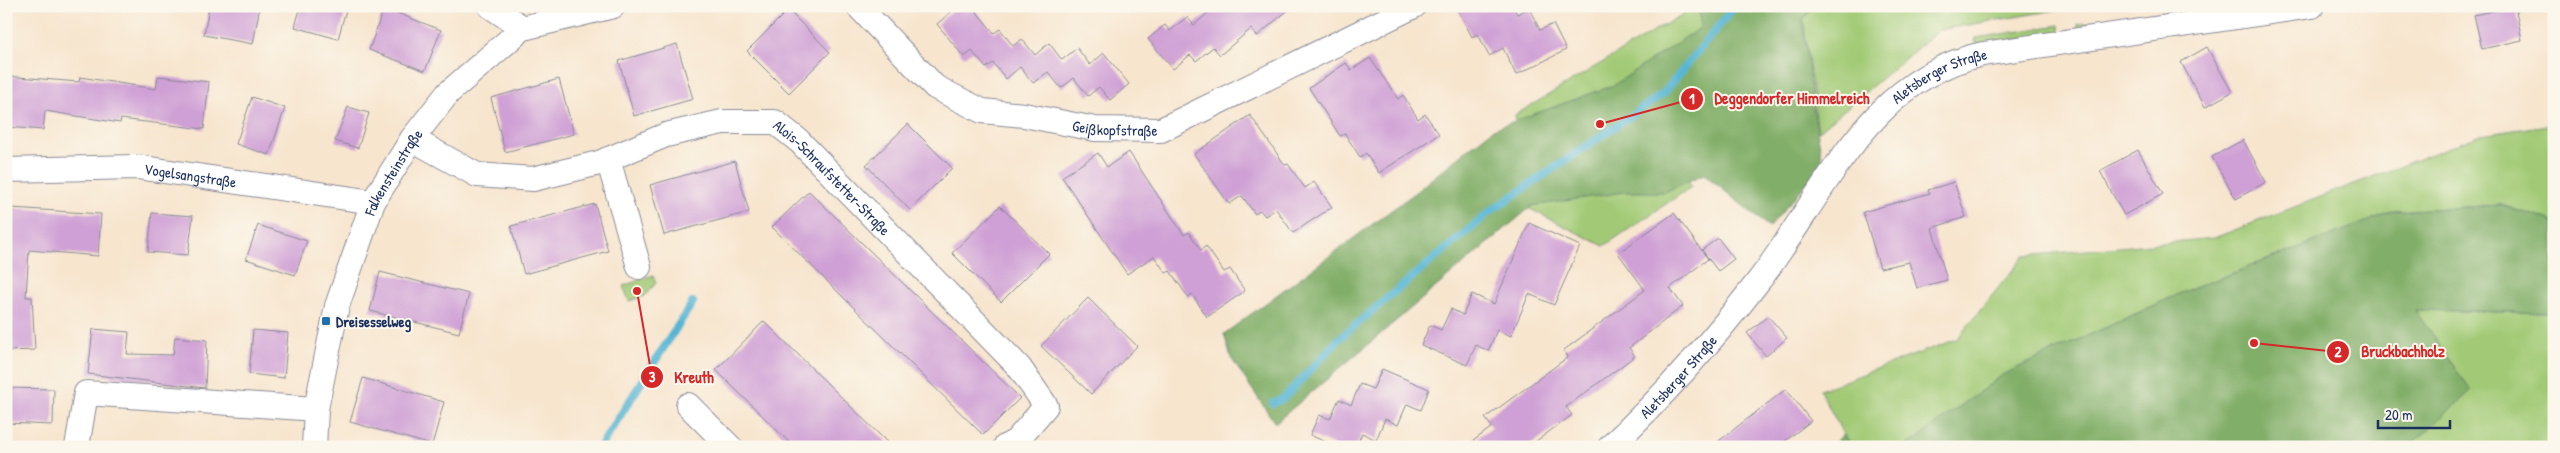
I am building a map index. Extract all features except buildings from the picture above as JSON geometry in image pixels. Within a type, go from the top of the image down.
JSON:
[{"type":"street","points":[[490,6],[523,28]]},
{"type":"street","name":"Falkensteinstraße","points":[[314,447],[316,409],[337,306],[373,202],[412,139],[448,93],[523,28],[614,6]]},
{"type":"street","name":"Geißkopfstraße","points":[[858,6],[935,87],[982,111],[1024,116],[1095,129],[1161,130],[1414,6]]},
{"type":"street","name":"Aletsberger Straße","points":[[1610,447],[1651,409],[1680,378],[1759,281],[1847,150],[1888,104],[1909,87],[1964,58],[1983,54],[2312,6]]},
{"type":"street","name":"Alois-Schraufstetter-Straße","points":[[412,139],[477,175],[533,179],[608,159],[666,135],[722,122],[775,122],[799,141],[1019,366],[1046,406],[1016,440],[1005,447]]},
{"type":"street","points":[[608,159],[639,267]]},
{"type":"street","name":"Vogelsangstraße","points":[[6,170],[137,167],[373,202]]},
{"type":"street","points":[[77,447],[86,393],[316,409]]},
{"type":"street","points":[[688,405],[730,447]]},
{"type":"green space","points":[[1686,6],[1766,6],[1668,133],[1691,187],[1604,246],[1528,208],[1515,115],[1683,14]]},
{"type":"green space","points":[[1698,6],[1814,6],[1803,20],[1812,101],[1823,164],[1769,227],[1704,174],[1665,192],[1624,192],[1532,206],[1275,423],[1231,358],[1224,334],[1408,198],[1493,129],[1614,85],[1701,27]]},
{"type":"green space","points":[[1814,6],[2079,6],[1939,30],[1818,132],[1803,19]]},
{"type":"green space","points":[[2198,7],[2199,13],[2131,23],[2128,18]]},
{"type":"green space","points":[[2123,18],[2125,24],[2078,30],[2078,24]]},
{"type":"green space","points":[[2059,25],[2060,33],[1984,44],[1975,42],[1976,38]]},
{"type":"green space","points":[[2554,124],[2554,222],[2501,205],[2394,211],[2181,293],[2004,374],[1905,447],[1852,447],[1820,390],[1957,339],[2024,256],[2214,238],[2481,135]]},
{"type":"green space","points":[[2501,205],[2554,222],[2554,313],[2415,310],[2471,391],[2408,447],[1905,447],[2004,374],[2181,293],[2394,211]]},
{"type":"green space","points":[[653,275],[656,283],[645,296],[629,301],[623,286]]},
{"type":"green space","points":[[2415,310],[2554,313],[2554,447],[2408,447],[2470,391]]},
{"type":"green space","points":[[1843,434],[1852,447],[1832,447]]},
{"type":"waterway","points":[[1273,403],[1284,398],[1340,338],[1491,211],[1663,94],[1735,6]]},
{"type":"waterway","points":[[600,447],[693,302]]},
{"type":"place","name":"Deggendorfer Himmelreich","points":[[1600,124]]},
{"type":"place","name":"Kreuth","points":[[637,291]]},
{"type":"place","name":"Dreisesselweg","points":[[326,321]]},
{"type":"place","name":"Bruckbachholz","points":[[2254,343]]}]
